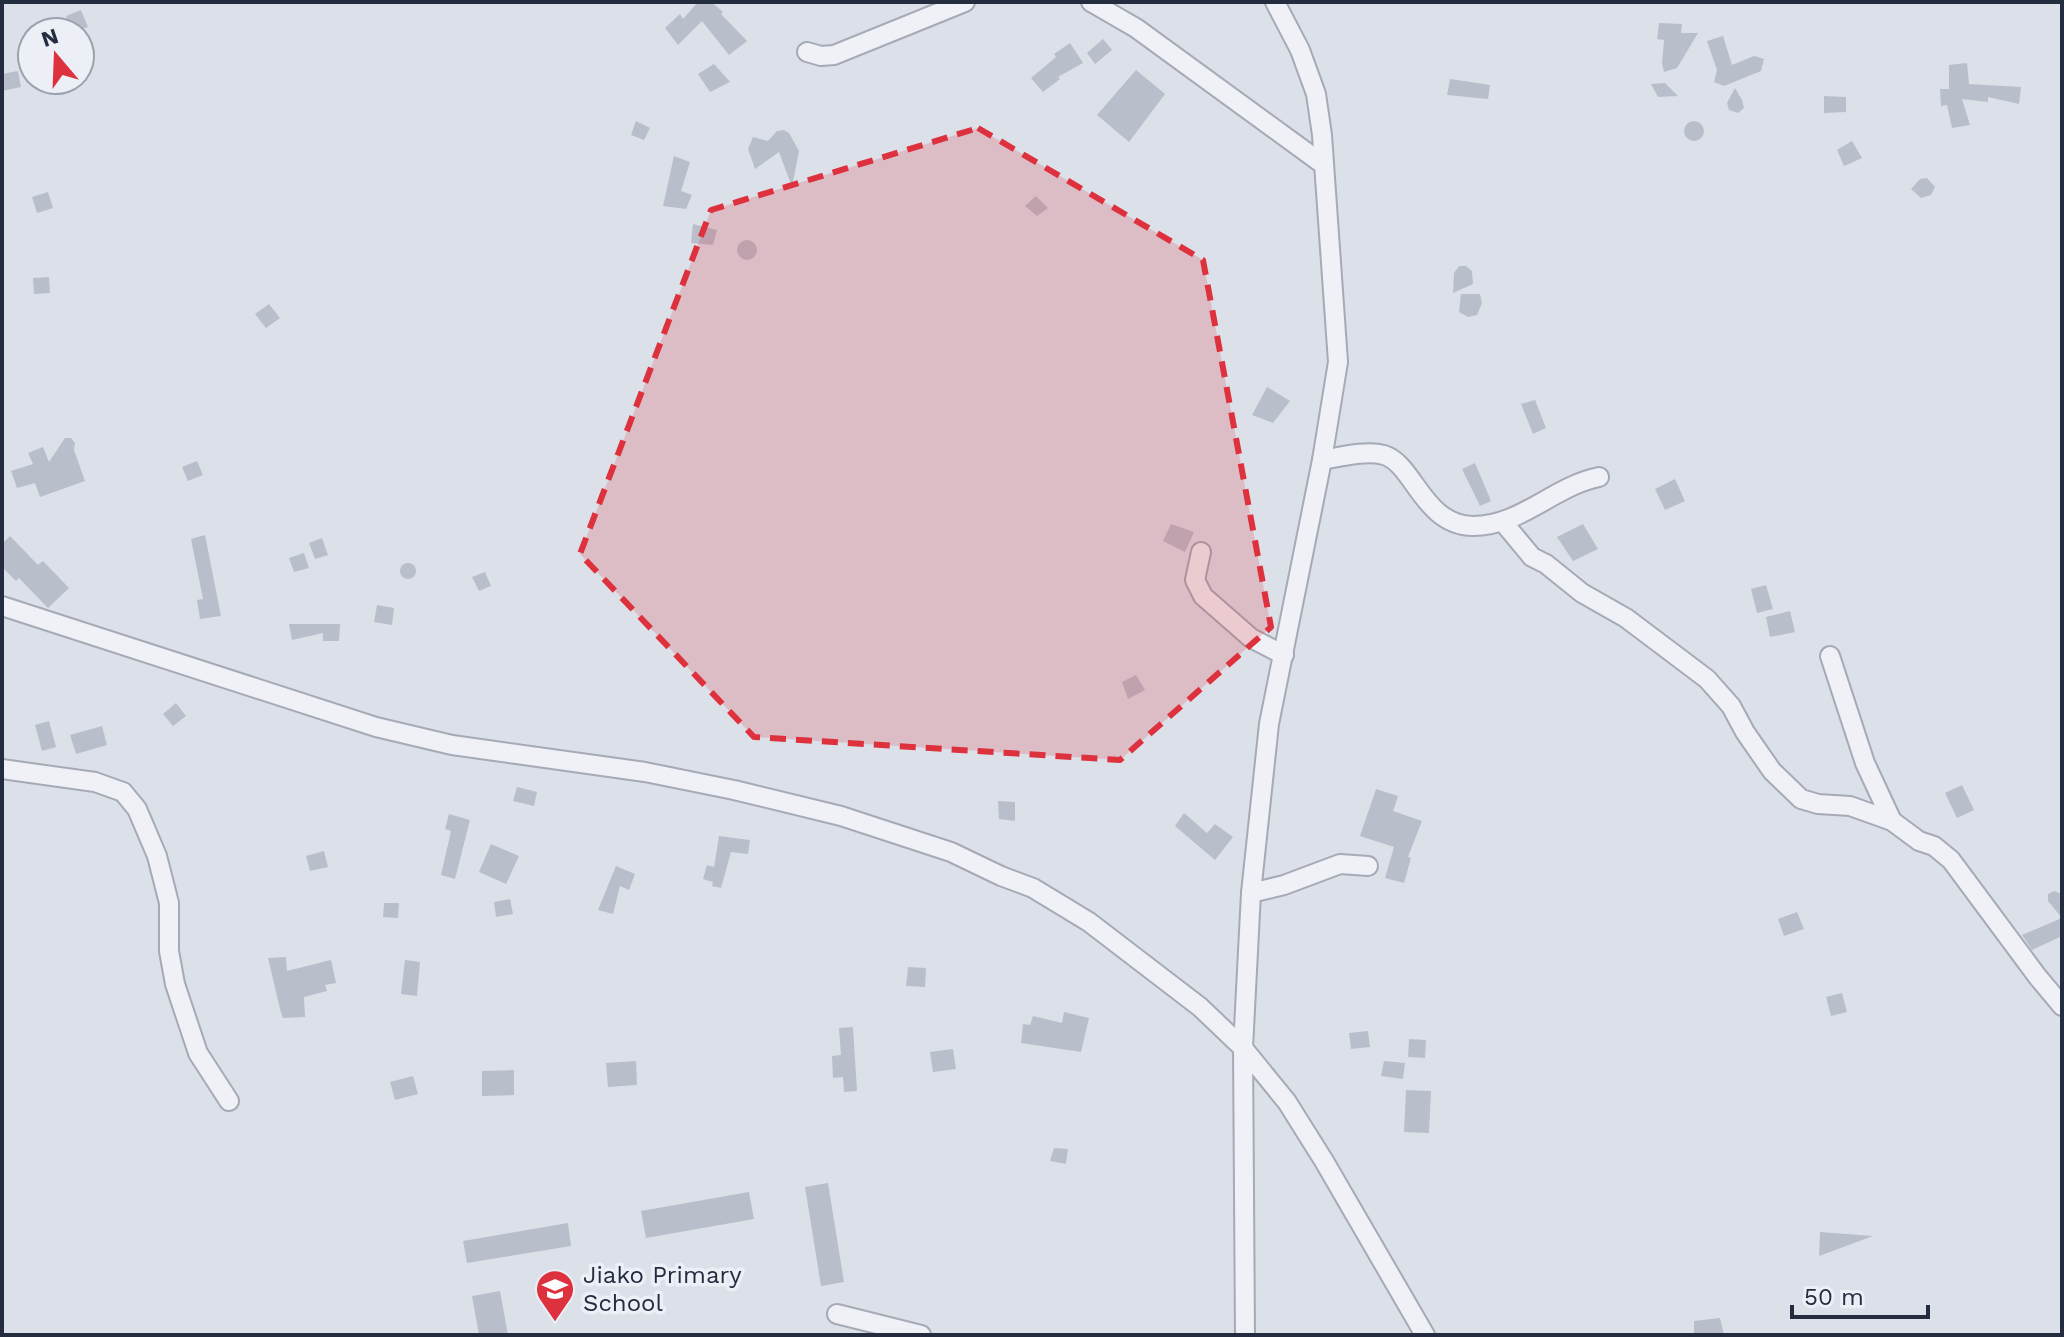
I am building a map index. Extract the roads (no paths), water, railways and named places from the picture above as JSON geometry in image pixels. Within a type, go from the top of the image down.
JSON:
[{"type":"street","points":[[807,52],[834,55],[965,2]]},
{"type":"street","points":[[1091,2],[1147,35],[1324,165]]},
{"type":"street","points":[[1245,1335],[1243,1048],[1251,893],[1269,724],[1322,460],[1338,362],[1316,94],[1300,50],[1275,2]]},
{"type":"street","points":[[1322,460],[1381,454],[1392,458],[1428,504],[1454,522],[1475,526],[1503,522],[1580,481],[1599,477]]},
{"type":"street","points":[[1503,522],[1532,557],[1582,593],[1626,618],[1707,679],[1731,706],[1772,771],[1801,799],[1818,804],[1850,806],[1892,821],[1951,860],[2062,1006]]},
{"type":"street","points":[[1201,552],[1195,580],[1203,596],[1251,638],[1284,655]]},
{"type":"street","points":[[3,608],[376,727],[452,745],[645,772],[841,816],[951,852],[1033,888],[1089,922],[1200,1007],[1243,1048],[1287,1102],[1425,1335]]},
{"type":"street","points":[[1830,656],[1865,763],[1892,821]]},
{"type":"street","points":[[2,769],[95,782],[123,792],[137,809],[157,856],[169,903],[169,951],[175,984],[198,1053],[229,1101]]},
{"type":"street","points":[[1251,893],[1284,885],[1340,864],[1368,866]]},
{"type":"street","points":[[837,1314],[921,1335]]},
{"type":"place","name":"Jiako Primary School","points":[[555,1323]]}]
